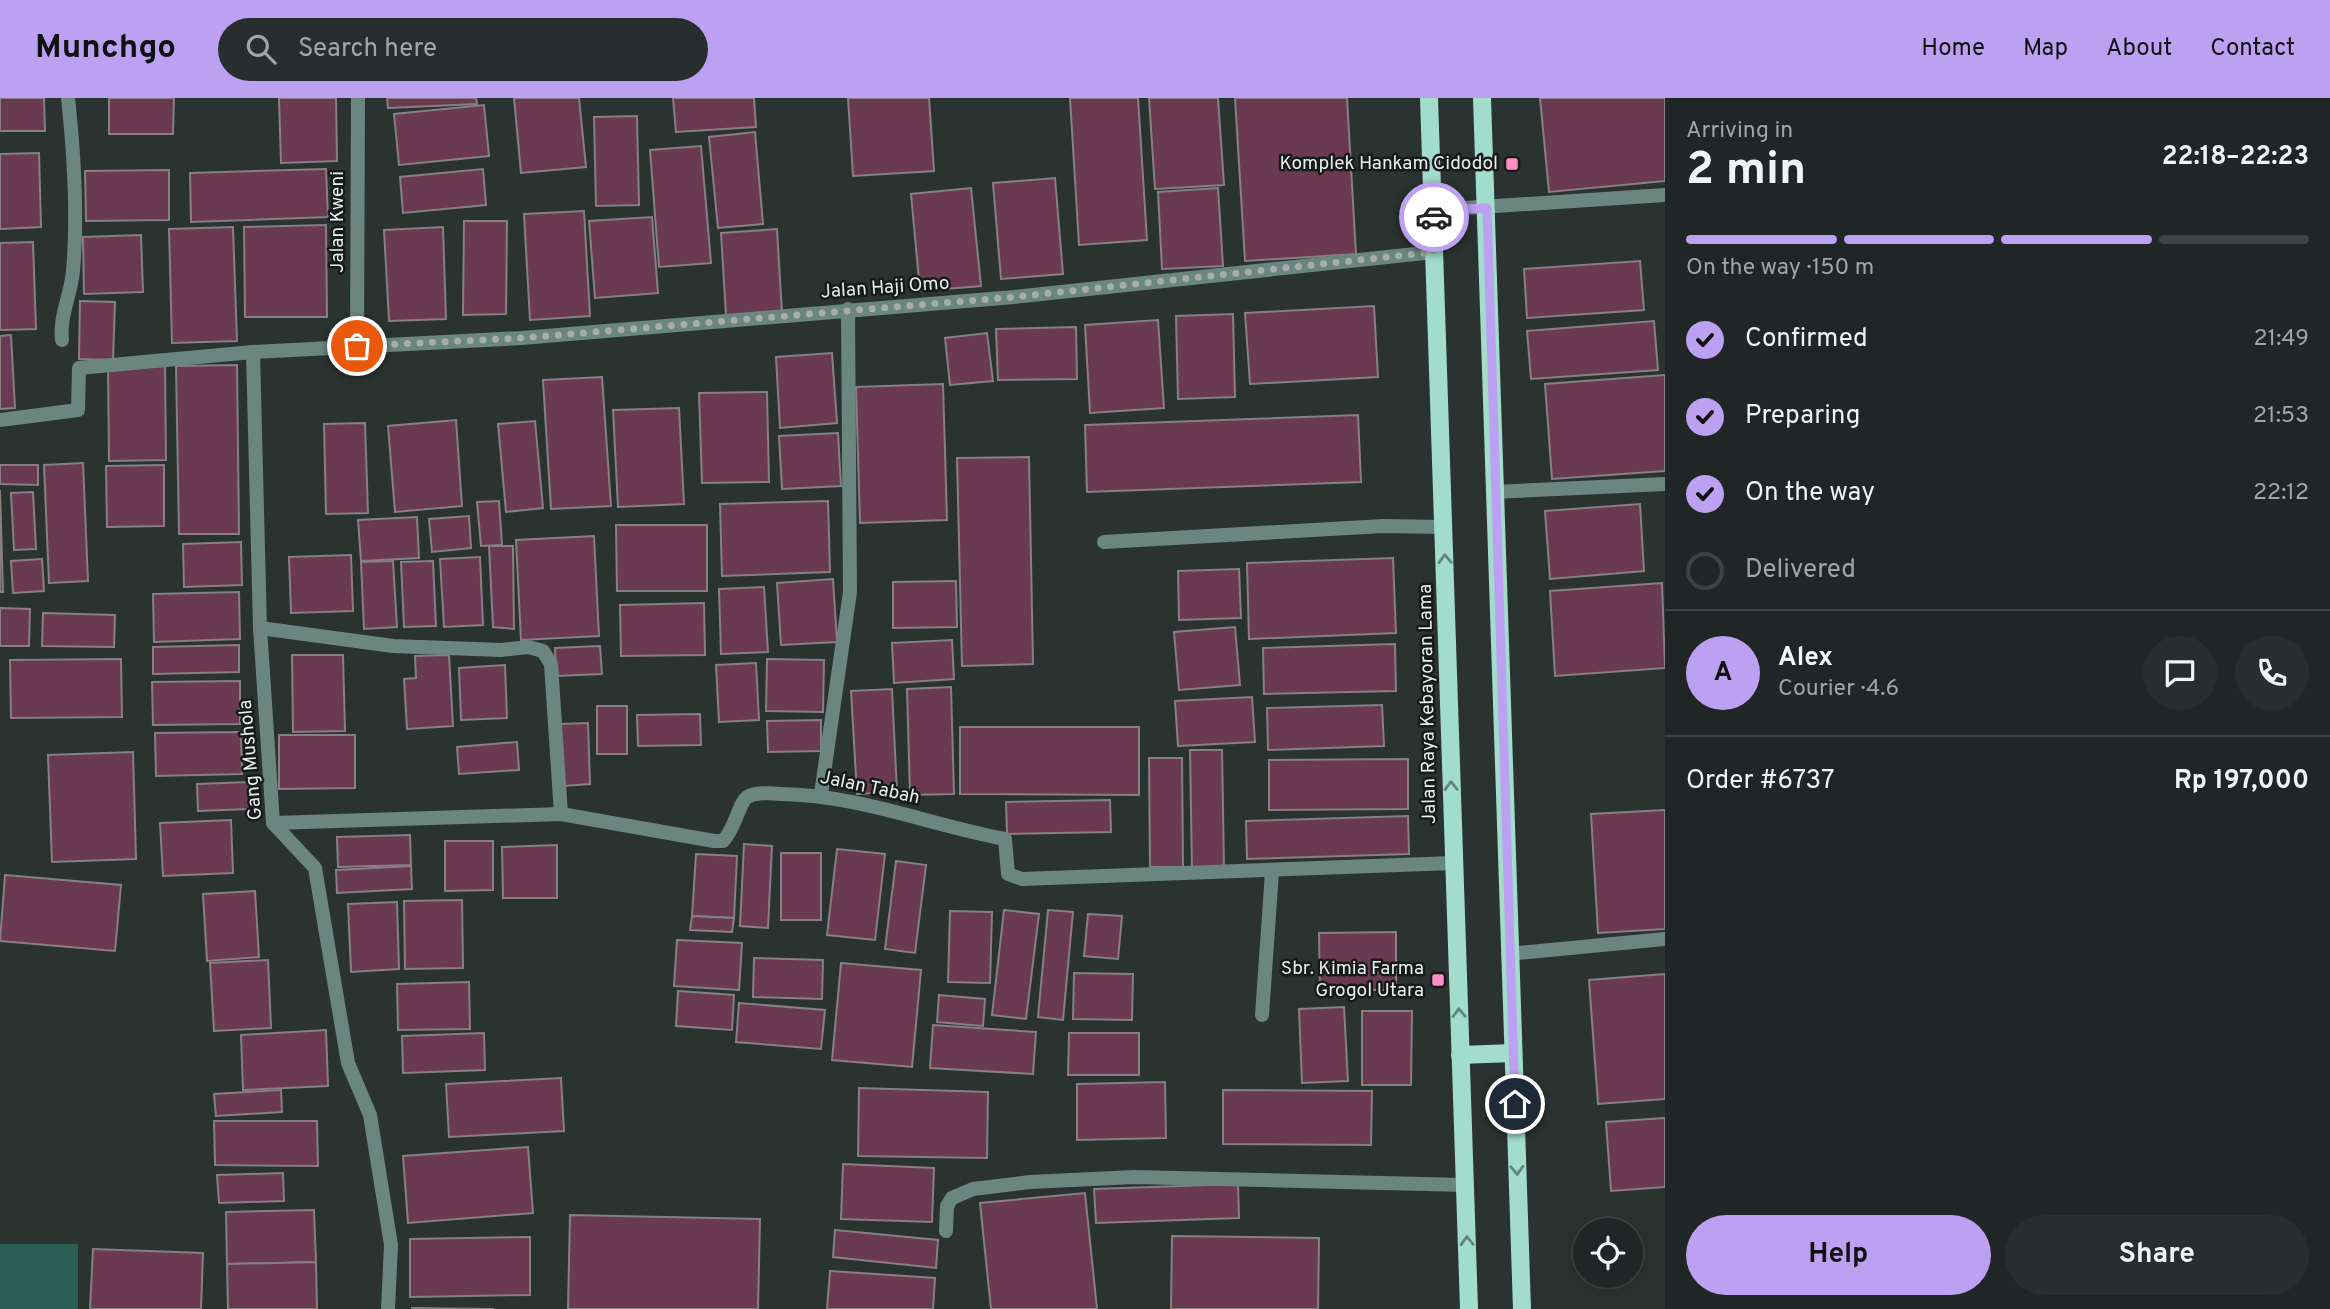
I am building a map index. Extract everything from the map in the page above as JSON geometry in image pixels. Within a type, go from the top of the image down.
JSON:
[{"type":"main road","name":"Jalan Raya Kebayoran Lama","points":[[1429,98],[1469,1309]]},
{"type":"main road","points":[[1482,98],[1508,954],[1522,1309]]},
{"type":"main road","points":[[1460,1055],[1513,1053]]},
{"type":"street","points":[[62,340],[61,329],[73,270],[73,143],[68,98]]},
{"type":"street","name":"Jalan Kweni","points":[[357,346],[358,98]]},
{"type":"street","points":[[1434,210],[1665,195]]},
{"type":"street","name":"Jalan Haji Omo","points":[[0,420],[78,410],[79,368],[253,352],[522,338],[1014,297],[1434,252]]},
{"type":"street","points":[[821,794],[850,592],[848,309]]},
{"type":"street","name":"Gang Mushola","points":[[253,352],[260,628],[273,823],[315,868],[348,1063],[370,1115],[391,1245],[387,1309]]},
{"type":"street","points":[[1494,492],[1665,484]]},
{"type":"street","points":[[1104,542],[1383,526],[1445,527]]},
{"type":"street","points":[[260,628],[393,646],[501,650],[528,647],[543,650],[551,664],[561,814]]},
{"type":"street","name":"Jalan Tabah","points":[[273,823],[561,814],[723,841],[734,830],[741,802],[748,796],[761,793],[821,794],[1005,839],[1008,874],[1015,878],[1272,872],[1453,863]]},
{"type":"street","points":[[1262,1015],[1272,872]]},
{"type":"street","points":[[1508,954],[1665,939]]},
{"type":"street","points":[[946,1231],[947,1206],[962,1192],[1030,1182],[1134,1177],[1465,1185]]},
{"type":"green space","points":[[0,1244],[78,1244],[78,1309],[0,1309]]},
{"type":"building","points":[[0,98],[44,98],[45,131],[0,131]]},
{"type":"building","points":[[109,98],[174,98],[173,134],[109,134]]},
{"type":"building","points":[[279,98],[336,98],[337,161],[281,163]]},
{"type":"building","points":[[387,98],[476,98],[477,104],[388,108]]},
{"type":"building","points":[[514,98],[579,98],[586,167],[521,173]]},
{"type":"building","points":[[673,98],[754,98],[756,127],[676,132]]},
{"type":"building","points":[[848,98],[929,98],[934,171],[853,176]]},
{"type":"building","points":[[1070,98],[1138,98],[1147,240],[1079,245]]},
{"type":"building","points":[[1149,98],[1218,98],[1224,185],[1155,189]]},
{"type":"building","points":[[1235,98],[1347,98],[1356,254],[1245,261]]},
{"type":"building","points":[[1540,98],[1665,98],[1665,181],[1549,192]]},
{"type":"building","points":[[484,105],[489,156],[399,165],[394,114]]},
{"type":"building","points":[[637,116],[639,205],[596,206],[594,117]]},
{"type":"building","points":[[755,132],[763,224],[718,228],[709,137]]},
{"type":"building","points":[[701,146],[711,263],[659,267],[650,150]]},
{"type":"building","points":[[39,153],[41,227],[0,229],[0,154]]},
{"type":"building","points":[[326,169],[328,217],[191,222],[190,173]]},
{"type":"building","points":[[483,169],[486,205],[403,213],[400,177]]},
{"type":"building","points":[[169,170],[169,220],[86,221],[85,171]]},
{"type":"building","points":[[1055,178],[1063,274],[1001,279],[993,183]]},
{"type":"building","points":[[971,188],[981,286],[920,291],[911,194]]},
{"type":"building","points":[[1218,188],[1223,266],[1162,269],[1158,192]]},
{"type":"building","points":[[584,211],[590,316],[530,320],[524,214]]},
{"type":"building","points":[[652,217],[658,293],[595,298],[589,221]]},
{"type":"building","points":[[464,221],[507,221],[506,314],[463,315]]},
{"type":"building","points":[[326,225],[327,317],[245,317],[244,227]]},
{"type":"building","points":[[233,227],[237,341],[172,343],[169,229]]},
{"type":"building","points":[[443,227],[446,319],[389,321],[384,230]]},
{"type":"building","points":[[777,229],[782,313],[726,316],[721,233]]},
{"type":"building","points":[[141,235],[143,292],[84,294],[83,237]]},
{"type":"building","points":[[33,242],[36,329],[0,330],[0,243]]},
{"type":"building","points":[[1640,261],[1644,310],[1527,318],[1524,269]]},
{"type":"building","points":[[80,301],[115,302],[113,360],[79,359]]},
{"type":"building","points":[[1374,306],[1378,377],[1250,384],[1245,313]]},
{"type":"building","points":[[1233,314],[1235,397],[1178,399],[1176,316]]},
{"type":"building","points":[[1158,320],[1164,408],[1090,413],[1085,325]]},
{"type":"building","points":[[1654,321],[1658,370],[1531,379],[1527,331]]},
{"type":"building","points":[[1076,327],[1077,379],[998,380],[996,329]]},
{"type":"building","points":[[987,333],[993,381],[950,385],[945,338]]},
{"type":"building","points":[[11,335],[15,408],[0,409],[0,336]]},
{"type":"building","points":[[832,353],[837,423],[780,428],[776,357]]},
{"type":"building","points":[[237,365],[239,534],[179,534],[176,366]]},
{"type":"building","points":[[165,366],[166,460],[109,461],[108,367]]},
{"type":"building","points":[[1665,375],[1665,471],[1552,479],[1545,384]]},
{"type":"building","points":[[602,377],[611,506],[551,509],[543,380]]},
{"type":"building","points":[[943,384],[947,520],[860,523],[856,387]]},
{"type":"building","points":[[767,392],[769,482],[702,483],[699,393]]},
{"type":"building","points":[[679,408],[684,504],[618,507],[613,410]]},
{"type":"building","points":[[1358,415],[1361,482],[1087,492],[1085,425]]},
{"type":"building","points":[[456,420],[462,506],[395,512],[388,426]]},
{"type":"building","points":[[535,421],[543,508],[506,512],[498,424]]},
{"type":"building","points":[[365,423],[368,513],[326,514],[324,424]]},
{"type":"building","points":[[838,433],[841,486],[782,489],[779,436]]},
{"type":"building","points":[[1029,457],[1033,664],[962,666],[957,458]]},
{"type":"building","points":[[83,463],[88,581],[49,583],[44,465]]},
{"type":"building","points":[[0,465],[38,465],[38,485],[0,484]]},
{"type":"building","points":[[164,465],[164,526],[107,527],[106,466]]},
{"type":"building","points":[[0,490],[3,592],[0,592]]},
{"type":"building","points":[[33,492],[36,549],[14,550],[11,493]]},
{"type":"building","points":[[499,501],[502,545],[481,546],[477,502]]},
{"type":"building","points":[[828,501],[830,572],[722,576],[720,504]]},
{"type":"building","points":[[1640,504],[1644,571],[1550,579],[1545,511]]},
{"type":"building","points":[[469,516],[471,548],[432,552],[429,519]]},
{"type":"building","points":[[417,517],[419,558],[361,561],[358,520]]},
{"type":"building","points":[[616,525],[707,525],[707,591],[617,591]]},
{"type":"building","points":[[594,536],[599,636],[521,640],[516,540]]},
{"type":"building","points":[[241,542],[242,585],[184,587],[183,544]]},
{"type":"building","points":[[489,546],[513,546],[514,629],[493,627]]},
{"type":"building","points":[[351,555],[353,611],[291,613],[289,557]]},
{"type":"building","points":[[480,557],[483,625],[444,627],[440,559]]},
{"type":"building","points":[[1393,558],[1396,633],[1249,639],[1247,563]]},
{"type":"building","points":[[42,559],[44,591],[13,593],[11,561]]},
{"type":"building","points":[[393,561],[397,627],[364,629],[361,562]]},
{"type":"building","points":[[433,561],[436,626],[404,627],[401,562]]},
{"type":"building","points":[[1239,569],[1241,618],[1179,620],[1178,571]]},
{"type":"building","points":[[833,579],[837,642],[781,645],[777,583]]},
{"type":"building","points":[[956,581],[957,627],[893,628],[893,582]]},
{"type":"building","points":[[1662,583],[1665,668],[1555,676],[1550,591]]},
{"type":"building","points":[[764,587],[768,652],[721,654],[719,589]]},
{"type":"building","points":[[239,592],[240,639],[154,642],[153,594]]},
{"type":"building","points":[[704,603],[705,655],[621,656],[620,605]]},
{"type":"building","points":[[0,608],[30,609],[29,646],[0,646]]},
{"type":"building","points":[[43,613],[115,615],[114,647],[42,646]]},
{"type":"building","points":[[1235,627],[1240,685],[1179,690],[1174,632]]},
{"type":"building","points":[[952,640],[954,679],[894,683],[892,643]]},
{"type":"building","points":[[1395,644],[1396,691],[1264,694],[1263,648]]},
{"type":"building","points":[[239,645],[239,672],[153,674],[153,647]]},
{"type":"building","points":[[600,646],[602,674],[556,676],[555,648]]},
{"type":"building","points":[[292,655],[343,655],[345,731],[293,732]]},
{"type":"building","points":[[449,655],[453,726],[407,729],[404,679],[416,678],[415,656]]},
{"type":"building","points":[[121,659],[122,717],[11,718],[10,660]]},
{"type":"building","points":[[767,659],[824,660],[823,712],[766,711]]},
{"type":"building","points":[[756,663],[759,720],[719,722],[716,665]]},
{"type":"building","points":[[505,665],[507,718],[461,720],[459,668]]},
{"type":"building","points":[[240,681],[240,724],[153,725],[152,682]]},
{"type":"building","points":[[951,687],[954,794],[910,795],[907,689]]},
{"type":"building","points":[[892,689],[897,792],[857,794],[851,691]]},
{"type":"building","points":[[1252,697],[1255,742],[1178,746],[1175,701]]},
{"type":"building","points":[[1382,705],[1384,746],[1268,750],[1267,708]]},
{"type":"building","points":[[597,706],[627,706],[627,754],[597,754]]},
{"type":"building","points":[[700,714],[701,745],[638,746],[637,715]]},
{"type":"building","points":[[821,720],[821,751],[768,752],[767,721]]},
{"type":"building","points":[[588,723],[590,784],[563,786],[560,724]]},
{"type":"building","points":[[960,727],[1139,727],[1139,795],[960,794]]},
{"type":"building","points":[[241,732],[242,774],[156,776],[155,733]]},
{"type":"building","points":[[279,735],[355,735],[355,788],[279,789]]},
{"type":"building","points":[[517,742],[519,770],[459,774],[457,747]]},
{"type":"building","points":[[1190,750],[1222,750],[1224,868],[1192,869]]},
{"type":"building","points":[[133,752],[136,859],[52,862],[48,755]]},
{"type":"building","points":[[1149,758],[1182,758],[1183,867],[1150,867]]},
{"type":"building","points":[[1408,759],[1408,809],[1269,810],[1269,760]]},
{"type":"building","points":[[249,782],[250,809],[198,811],[197,784]]},
{"type":"building","points":[[1110,800],[1111,832],[1007,834],[1006,802]]},
{"type":"building","points":[[1665,810],[1665,929],[1598,933],[1591,814]]},
{"type":"building","points":[[1408,816],[1409,854],[1247,859],[1246,821]]},
{"type":"building","points":[[231,820],[233,873],[163,876],[160,823]]},
{"type":"building","points":[[410,835],[411,865],[338,867],[337,837]]},
{"type":"building","points":[[445,841],[493,841],[493,890],[445,891]]},
{"type":"building","points":[[744,844],[772,846],[768,928],[740,926]]},
{"type":"building","points":[[557,845],[557,898],[503,898],[502,847]]},
{"type":"building","points":[[837,849],[885,854],[875,940],[827,935]]},
{"type":"building","points":[[781,853],[821,853],[821,920],[781,920]]},
{"type":"building","points":[[696,854],[737,856],[734,918],[692,916]]},
{"type":"building","points":[[896,861],[926,865],[915,953],[885,949]]},
{"type":"building","points":[[411,866],[412,889],[337,893],[336,870]]},
{"type":"building","points":[[5,875],[121,885],[115,951],[0,941]]},
{"type":"building","points":[[255,891],[259,957],[207,961],[203,894]]},
{"type":"building","points":[[462,900],[463,968],[405,969],[404,901]]},
{"type":"building","points":[[397,902],[399,969],[351,972],[348,904]]},
{"type":"building","points":[[1004,910],[1039,914],[1026,1019],[992,1015]]},
{"type":"building","points":[[1048,910],[1073,912],[1063,1020],[1038,1017]]},
{"type":"building","points":[[950,911],[992,912],[990,983],[948,982]]},
{"type":"building","points":[[1088,914],[1122,916],[1118,959],[1084,956]]},
{"type":"building","points":[[692,916],[734,918],[732,932],[690,930]]},
{"type":"building","points":[[1396,932],[1396,990],[1320,990],[1319,933]]},
{"type":"building","points":[[677,940],[742,943],[739,990],[674,986]]},
{"type":"building","points":[[754,958],[823,960],[822,999],[753,997]]},
{"type":"building","points":[[268,960],[271,1028],[214,1031],[210,963]]},
{"type":"building","points":[[841,963],[921,970],[912,1067],[832,1060]]},
{"type":"building","points":[[1074,973],[1133,974],[1132,1020],[1073,1019]]},
{"type":"building","points":[[1665,974],[1665,1099],[1598,1104],[1589,980]]},
{"type":"building","points":[[469,982],[470,1029],[398,1030],[397,984]]},
{"type":"building","points":[[678,991],[734,995],[732,1030],[676,1026]]},
{"type":"building","points":[[939,995],[985,999],[983,1026],[937,1022]]},
{"type":"building","points":[[739,1003],[825,1010],[821,1049],[736,1042]]},
{"type":"building","points":[[1344,1007],[1348,1081],[1302,1083],[1299,1009]]},
{"type":"building","points":[[1362,1011],[1412,1011],[1411,1085],[1362,1085]]},
{"type":"building","points":[[933,1025],[1036,1032],[1033,1074],[930,1068]]},
{"type":"building","points":[[326,1030],[328,1086],[243,1090],[241,1035]]},
{"type":"building","points":[[484,1033],[485,1070],[403,1073],[402,1036]]},
{"type":"building","points":[[1069,1033],[1139,1033],[1139,1075],[1068,1075]]},
{"type":"building","points":[[561,1078],[564,1131],[449,1137],[446,1084]]},
{"type":"building","points":[[1165,1082],[1166,1138],[1077,1140],[1077,1084]]},
{"type":"building","points":[[859,1088],[988,1092],[987,1158],[858,1156]]},
{"type":"building","points":[[281,1090],[282,1112],[216,1116],[214,1094]]},
{"type":"building","points":[[1223,1090],[1372,1091],[1371,1145],[1223,1144]]},
{"type":"building","points":[[1665,1118],[1665,1187],[1611,1191],[1606,1122]]},
{"type":"building","points":[[214,1121],[317,1121],[318,1166],[215,1165]]},
{"type":"building","points":[[528,1147],[533,1213],[408,1223],[403,1156]]},
{"type":"building","points":[[843,1164],[934,1168],[932,1222],[841,1219]]},
{"type":"building","points":[[283,1173],[284,1201],[219,1203],[217,1175]]},
{"type":"building","points":[[1238,1184],[1239,1218],[1096,1223],[1094,1189]]},
{"type":"building","points":[[1085,1193],[1097,1309],[991,1309],[980,1203]]},
{"type":"building","points":[[314,1210],[316,1262],[227,1264],[226,1212]]},
{"type":"building","points":[[570,1215],[760,1219],[758,1309],[568,1309]]},
{"type":"building","points":[[835,1230],[938,1240],[936,1268],[833,1257]]},
{"type":"building","points":[[1172,1236],[1319,1238],[1318,1309],[1171,1309]]},
{"type":"building","points":[[530,1237],[530,1295],[410,1297],[410,1239]]},
{"type":"building","points":[[93,1249],[203,1253],[201,1309],[90,1309]]},
{"type":"building","points":[[316,1262],[317,1309],[228,1309],[227,1264]]},
{"type":"building","points":[[830,1271],[935,1278],[933,1309],[827,1309]]},
{"type":"building","points":[[412,1308],[494,1309],[412,1309]]},
{"type":"way so far","points":[[357,346],[522,338],[1014,297],[1434,252],[1434,217]]},
{"type":"place","name":"Komplek Hankam Cidodol","points":[[1512,164]]},
{"type":"place","name":"Sbr. Kimia Farma Grogol Utara","points":[[1438,980]]},
{"type":"route","points":[[1434,217],[1434,210],[1487,208],[1507,927],[1515,1104]]}]
